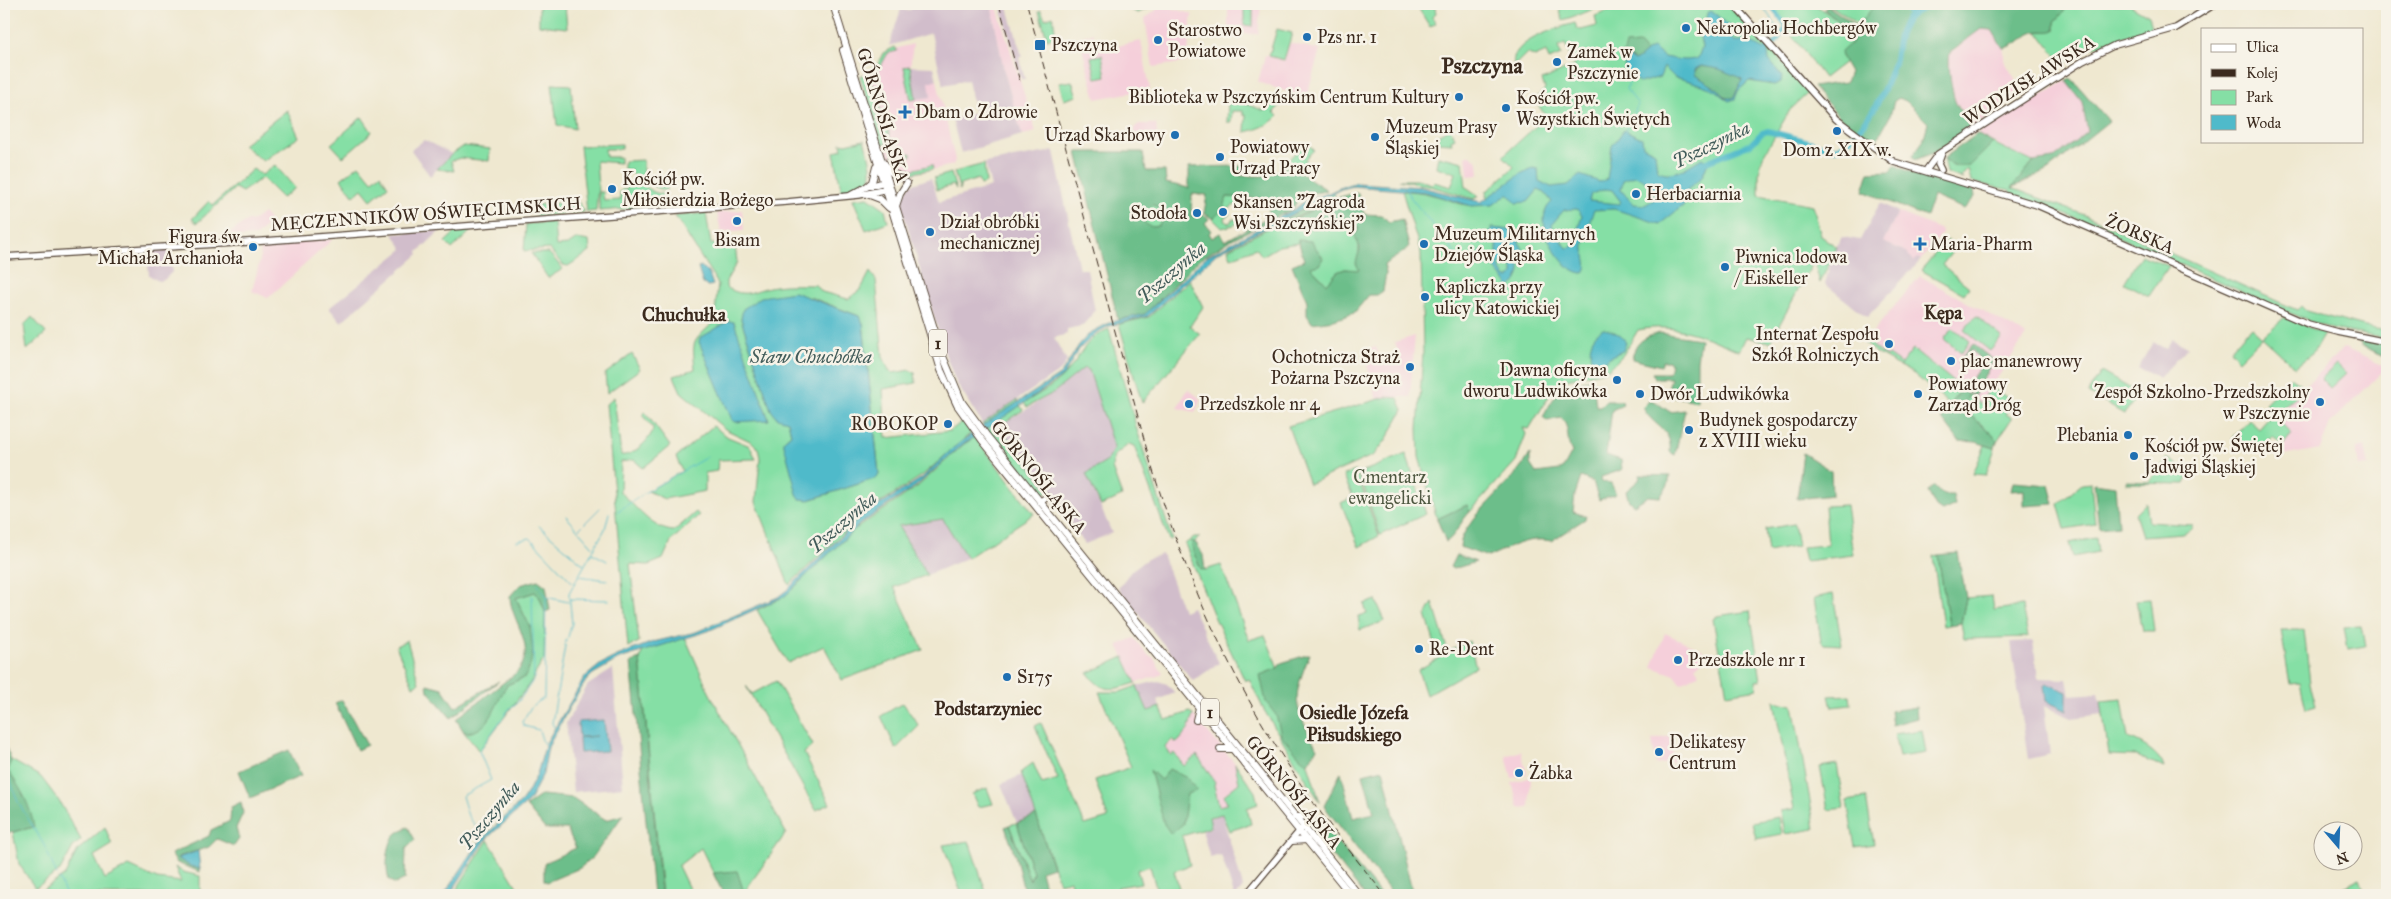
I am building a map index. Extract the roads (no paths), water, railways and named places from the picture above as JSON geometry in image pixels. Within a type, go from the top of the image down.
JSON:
[{"type":"main road","name":"GÓRNOŚLĄSKA","points":[[829,4],[946,368],[976,427],[1232,749],[1359,895]]},
{"type":"main road","name":"GÓRNOŚLĄSKA","points":[[833,4],[879,163]]},
{"type":"main road","points":[[1733,4],[1836,119],[1851,132],[1894,162],[1928,171]]},
{"type":"main road","name":"WODZISŁAWSKA","points":[[1928,171],[1937,168],[1943,151],[2083,61],[2115,45],[2176,28],[2215,4]]},
{"type":"main road","points":[[879,163],[905,181],[893,208],[867,190],[879,163]]},
{"type":"main road","name":"ŻORSKA","points":[[1928,171],[1937,168],[1956,181],[2037,205],[2308,324],[2387,342]]},
{"type":"main road","name":"MĘCZENNIKÓW OŚWIĘCIMSKICH","points":[[4,257],[264,241],[779,202],[850,195],[867,190],[885,181]]},
{"type":"main road","name":"MĘCZENNIKÓW OŚWIĘCIMSKICH","points":[[867,190],[887,189]]},
{"type":"main road","name":"GÓRNOŚLĄSKA","points":[[984,438],[1040,502],[1295,816],[1307,840],[1351,895]]},
{"type":"main road","points":[[1040,502],[1047,496]]},
{"type":"main road","points":[[1196,720],[1199,708]]},
{"type":"main road","points":[[1220,749],[1232,749]]},
{"type":"main road","points":[[1295,816],[1312,816]]},
{"type":"main road","points":[[1246,895],[1301,829]]},
{"type":"main road","points":[[1292,841],[1307,840]]},
{"type":"water","points":[[1711,11],[1728,25],[1734,41],[1742,41],[1748,38],[1753,44],[1768,52],[1769,60],[1782,76],[1781,82],[1774,85],[1749,81],[1738,91],[1735,99],[1729,101],[1719,92],[1675,78],[1664,67],[1660,77],[1640,83],[1624,71],[1626,56],[1634,61],[1653,48],[1664,57],[1685,60],[1698,58],[1702,47],[1699,32],[1704,30],[1707,13]],"holes":[[[1701,66],[1719,69],[1743,79],[1733,98],[1726,98],[1718,89],[1695,75],[1695,69]]]},
{"type":"water","points":[[1624,130],[1642,138],[1643,146],[1655,152],[1657,170],[1669,173],[1675,172],[1686,168],[1702,158],[1708,163],[1702,177],[1688,189],[1684,205],[1660,224],[1614,209],[1594,210],[1584,242],[1586,270],[1584,273],[1575,271],[1566,265],[1551,245],[1544,221],[1546,210],[1552,202],[1545,193],[1538,190],[1528,202],[1516,203],[1508,194],[1493,205],[1471,206],[1425,192],[1353,186],[1341,189],[1217,253],[1148,316],[1109,326],[1096,333],[1079,349],[1063,376],[985,430],[982,426],[1061,374],[1079,345],[1090,333],[1111,322],[1145,314],[1207,256],[1295,209],[1311,196],[1312,198],[1318,197],[1356,183],[1421,187],[1481,202],[1522,173],[1533,168],[1538,169],[1539,181],[1551,187],[1568,185],[1580,175],[1600,182],[1607,179],[1612,146]],"holes":[[[1635,176],[1648,184],[1656,198],[1645,205],[1633,204],[1621,190],[1623,180]],[[1606,189],[1612,190],[1621,202],[1619,204],[1589,201],[1591,194]],[[1577,209],[1582,216],[1572,247],[1567,248],[1553,229],[1552,224],[1564,210]]]},
{"type":"water","points":[[1492,228],[1512,230],[1521,237],[1519,242],[1523,249],[1517,256],[1520,264],[1520,273],[1510,287],[1492,265],[1476,267],[1474,261],[1479,259],[1480,251],[1484,251],[1489,257],[1497,256],[1497,245],[1488,234]],"holes":[[[1505,261],[1513,267],[1513,274],[1509,278],[1506,278],[1499,267]]]},
{"type":"water","points":[[701,266],[709,274],[713,285],[703,284],[698,268]]},
{"type":"water","name":"Staw Chuchółka","points":[[794,292],[859,316],[863,323],[879,474],[877,478],[809,500],[800,499],[797,494],[783,441],[791,434],[788,421],[777,418],[771,410],[741,319],[743,309],[761,297]]},
{"type":"water","points":[[729,321],[734,322],[769,420],[734,422],[732,420],[699,342],[700,338]]},
{"type":"water","points":[[1603,329],[1616,333],[1626,342],[1623,351],[1609,357],[1601,365],[1600,369],[1595,370],[1591,359],[1590,347],[1594,337]]},
{"type":"water","points":[[972,434],[975,437],[962,445],[916,486],[860,524],[785,596],[708,631],[619,659],[593,674],[586,681],[569,708],[548,747],[543,774],[529,801],[487,838],[449,895],[444,895],[480,841],[522,801],[528,792],[537,774],[546,743],[585,677],[601,664],[617,656],[653,642],[696,632],[778,597],[862,516],[922,478],[953,448]]},
{"type":"water","points":[[2046,683],[2067,692],[2067,711],[2046,701],[2044,685]]},
{"type":"water","points":[[604,720],[607,751],[580,753],[579,738],[597,736],[579,737],[578,722]]},
{"type":"water","points":[[198,851],[200,869],[190,866],[177,858]]},
{"type":"waterway","points":[[1761,4],[1782,34]]},
{"type":"waterway","points":[[1766,50],[1778,40],[1786,26],[1770,4]]},
{"type":"waterway","name":"Pszczynka","points":[[1699,165],[1751,144],[1762,133],[1768,131],[1835,149],[1841,147],[1860,129],[1880,98],[1894,63],[1900,32],[1906,21],[1916,11],[1938,4]]},
{"type":"waterway","name":"Pszczynka","points":[[1906,10],[1910,15]]},
{"type":"waterway","points":[[1626,131],[1638,104],[1626,89],[1632,77]]},
{"type":"waterway","points":[[1407,190],[1411,198],[1463,263],[1476,264]]},
{"type":"waterway","points":[[644,493],[707,457]]},
{"type":"waterway","points":[[618,511],[642,495]]},
{"type":"waterway","points":[[593,547],[578,530],[600,508]]},
{"type":"waterway","points":[[568,637],[572,623],[569,593],[605,529],[609,513]]},
{"type":"waterway","points":[[566,516],[578,530]]},
{"type":"waterway","points":[[539,526],[584,565]]},
{"type":"waterway","points":[[517,541],[530,538],[572,582]]},
{"type":"waterway","points":[[592,553],[607,561]]},
{"type":"waterway","points":[[578,576],[607,580]]},
{"type":"waterway","points":[[538,585],[546,597],[568,602]]},
{"type":"waterway","points":[[484,837],[468,816],[462,796],[491,780],[479,751],[509,709],[518,702],[534,679],[532,596]]},
{"type":"waterway","points":[[546,597],[544,698],[531,707],[522,722],[524,726],[539,730],[543,743],[546,744]]},
{"type":"waterway","points":[[569,599],[609,600]]},
{"type":"waterway","points":[[554,727],[552,723],[566,640]]},
{"type":"waterway","points":[[4,770],[10,779],[18,802],[44,845],[57,875]]},
{"type":"waterway","points":[[59,879],[66,895]]},
{"type":"railway","points":[[999,4],[1020,82]]},
{"type":"railway","points":[[1027,4],[1148,454],[1161,497],[1192,581],[1229,662],[1249,701],[1272,739],[1317,807],[1385,895]]},
{"type":"place","name":"Nekropolia Hochbergów","points":[[1686,28]]},
{"type":"place","name":"Pzs nr. 1","points":[[1307,37]]},
{"type":"place","name":"Starostwo Powiatowe","points":[[1158,40]]},
{"type":"place","name":"Pszczyna","points":[[1040,45]]},
{"type":"place","name":"Zamek w Pszczynie","points":[[1557,62]]},
{"type":"place","name":"Biblioteka w Pszczyńskim Centrum Kultury","points":[[1459,97]]},
{"type":"place","name":"Kościół pw. Wszystkich Świętych","points":[[1506,108]]},
{"type":"place","name":"Dbam o Zdrowie","points":[[905,112]]},
{"type":"place","name":"Dom z XIX w.","points":[[1837,131]]},
{"type":"place","name":"Urząd Skarbowy","points":[[1175,135]]},
{"type":"place","name":"Muzeum Prasy Śląskiej","points":[[1375,137]]},
{"type":"place","name":"Powiatowy Urząd Pracy","points":[[1220,157]]},
{"type":"place","name":"Kościół pw. Miłosierdzia Bożego","points":[[612,189]]},
{"type":"place","name":"Herbaciarnia","points":[[1636,194]]},
{"type":"place","name":"Skansen \"Zagroda Wsi Pszczyńskiej\"","points":[[1223,212]]},
{"type":"place","name":"Stodoła","points":[[1197,213]]},
{"type":"place","name":"Bisam","points":[[737,221]]},
{"type":"place","name":"Dział obróbki mechanicznej","points":[[930,232]]},
{"type":"place","name":"Muzeum Militarnych Dziejów Śląska","points":[[1424,244]]},
{"type":"place","name":"Maria-Pharm","points":[[1920,244]]},
{"type":"place","name":"Figura św. Michała Archanioła","points":[[253,247]]},
{"type":"place","name":"Piwnica lodowa / Eiskeller","points":[[1725,267]]},
{"type":"place","name":"Kapliczka przy ulicy Katowickiej","points":[[1425,297]]},
{"type":"place","name":"Internat Zespołu Szkół Rolniczych","points":[[1889,344]]},
{"type":"place","name":"plac manewrowy","points":[[1951,361]]},
{"type":"place","name":"Ochotnicza Straż Pożarna Pszczyna","points":[[1410,367]]},
{"type":"place","name":"Dawna oficyna dworu Ludwikówka","points":[[1617,380]]},
{"type":"place","name":"Dwór Ludwikówka","points":[[1640,394]]},
{"type":"place","name":"Powiatowy Zarząd Dróg","points":[[1918,394]]},
{"type":"place","name":"Zespół Szkolno-Przedszkolny w Pszczynie","points":[[2320,402]]},
{"type":"place","name":"Przedszkole nr 4","points":[[1189,404]]},
{"type":"place","name":"ROBOKOP","points":[[948,424]]},
{"type":"place","name":"Budynek gospodarczy z XVIII wieku","points":[[1689,430]]},
{"type":"place","name":"Plebania","points":[[2128,435]]},
{"type":"place","name":"Kościół pw. Świętej Jadwigi Śląskiej","points":[[2134,456]]},
{"type":"place","name":"Re-Dent","points":[[1419,649]]},
{"type":"place","name":"Przedszkole nr 1","points":[[1678,660]]},
{"type":"place","name":"S175","points":[[1007,677]]},
{"type":"place","name":"Delikatesy Centrum","points":[[1659,752]]},
{"type":"place","name":"Żabka","points":[[1519,773]]},
{"type":"district","name":"Pszczyna","points":[[1482,65]]},
{"type":"district","name":"Kępa","points":[[1943,312]]},
{"type":"district","name":"Chuchułka","points":[[684,314]]},
{"type":"district","name":"Podstarzyniec","points":[[988,708]]},
{"type":"district","name":"Osiedle Józefa Piłsudskiego","points":[[1354,723]]},
{"type":"park label","name":"Cmentarz ewangelicki","points":[[1390,487]]}]
